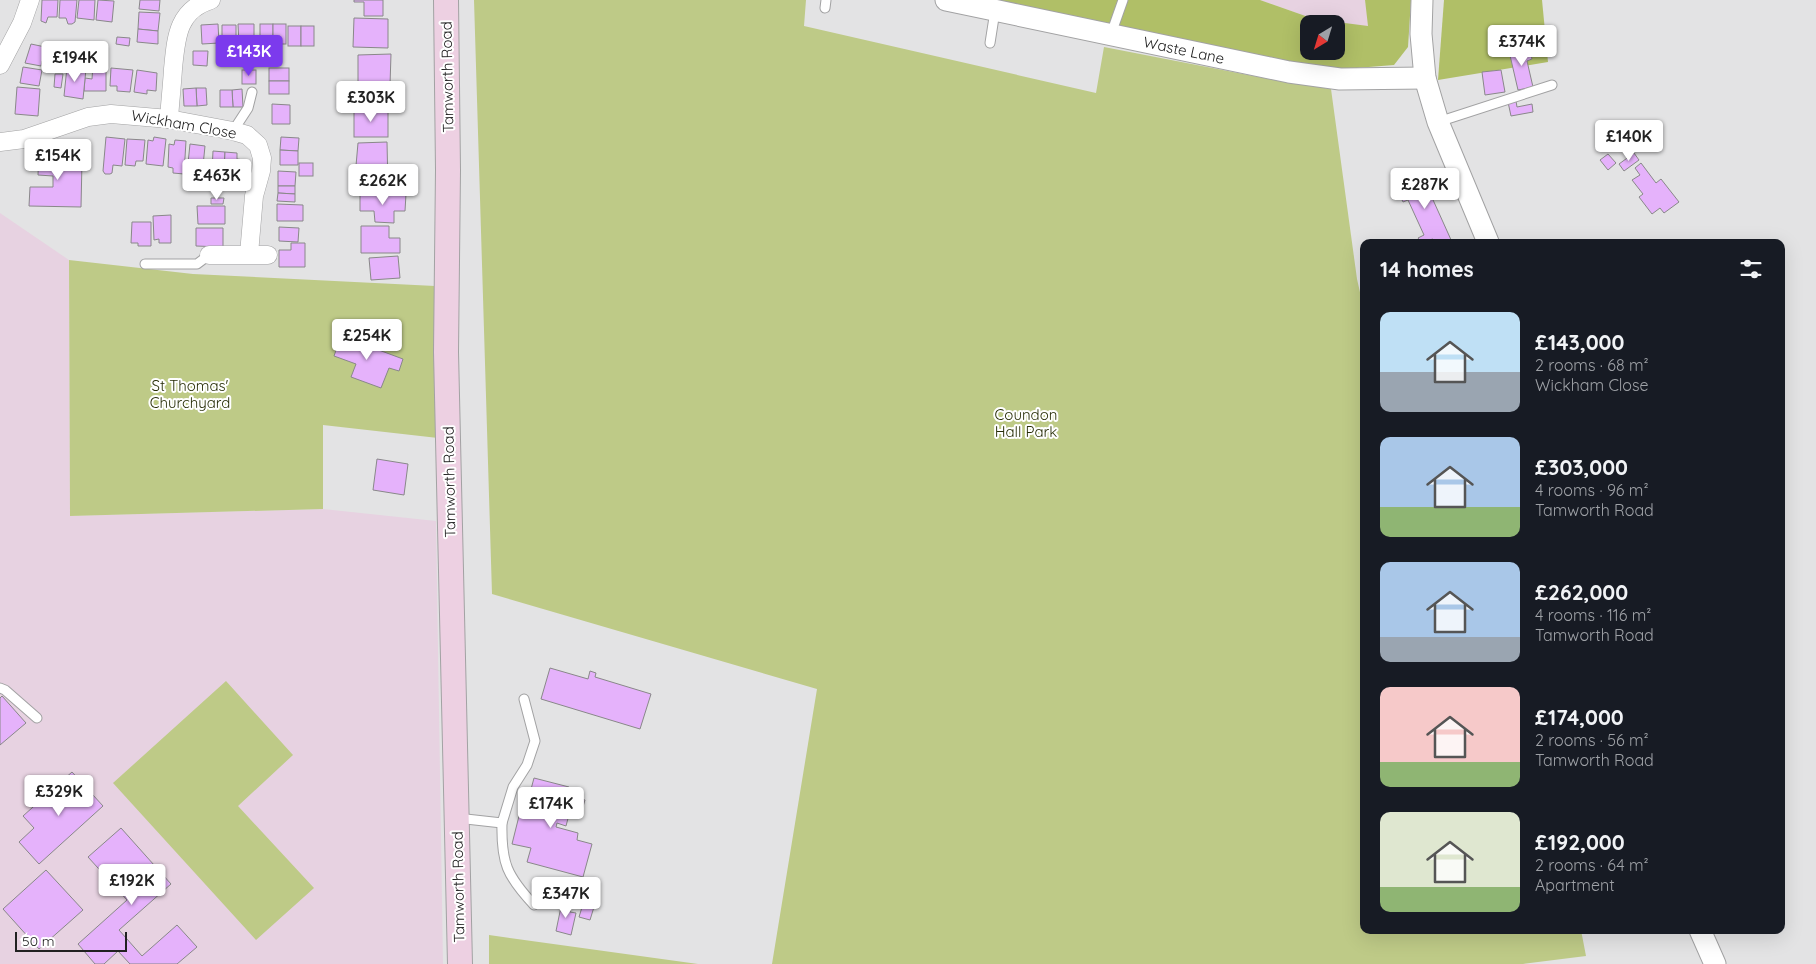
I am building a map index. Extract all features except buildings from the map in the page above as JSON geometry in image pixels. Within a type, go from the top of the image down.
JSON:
[{"type":"main road","name":"Tamworth Road","points":[[446,0],[448,170],[446,352],[460,964]]},
{"type":"street","points":[[0,65],[22,23],[30,0]]},
{"type":"street","name":"Waste Lane","points":[[946,0],[1290,72],[1340,79],[1425,78]]},
{"type":"street","points":[[1422,0],[1421,34],[1425,78],[1438,122],[1487,239]]},
{"type":"street","points":[[169,119],[177,34],[182,20],[198,2]]},
{"type":"street","name":"Wickham Close","points":[[0,142],[24,139],[98,115],[127,114],[169,119],[247,135],[258,145],[262,158],[261,171],[254,196],[249,254]]},
{"type":"street","points":[[210,255],[268,255]]},
{"type":"street","points":[[1702,934],[1715,964]]},
{"type":"lane","points":[[1110,34],[1123,0]]},
{"type":"lane","points":[[990,43],[995,10]]},
{"type":"lane","points":[[1438,122],[1552,85]]},
{"type":"lane","points":[[233,131],[248,108],[252,92]]},
{"type":"lane","points":[[145,264],[197,264],[210,255]]},
{"type":"lane","points":[[0,688],[37,718]]},
{"type":"lane","points":[[524,699],[535,741],[527,765],[513,787],[502,823],[502,842],[506,868],[519,889],[534,905]]},
{"type":"lane","points":[[456,818],[502,823]]},
{"type":"shaded area","points":[[1260,0],[1365,0],[1369,27],[1345,24],[1345,15],[1303,15]]},
{"type":"shaded area","points":[[0,213],[69,260],[70,516],[323,509],[436,521],[443,964],[0,964]]},
{"type":"green space","name":"Coundon Hall Park","points":[[474,0],[806,0],[804,26],[1096,93],[1104,47],[1331,89],[1360,292],[1360,934],[1582,934],[1586,956],[1523,964],[772,964],[817,689],[492,594]]},
{"type":"green space","points":[[997,0],[1260,0],[1303,15],[1300,15],[1300,60],[1345,60],[1345,23],[1368,26],[1365,0],[1411,0],[1408,47],[1394,65],[1331,70]]},
{"type":"green space","points":[[1444,0],[1542,0],[1548,62],[1438,80]]},
{"type":"green space","name":"St Thomas' Churchyard","points":[[69,260],[193,274],[435,286],[438,438],[323,425],[323,509],[70,516]]},
{"type":"green space","points":[[226,681],[293,755],[238,806],[314,888],[256,940],[113,783]]},
{"type":"green space","points":[[489,935],[698,964],[489,964]]}]
